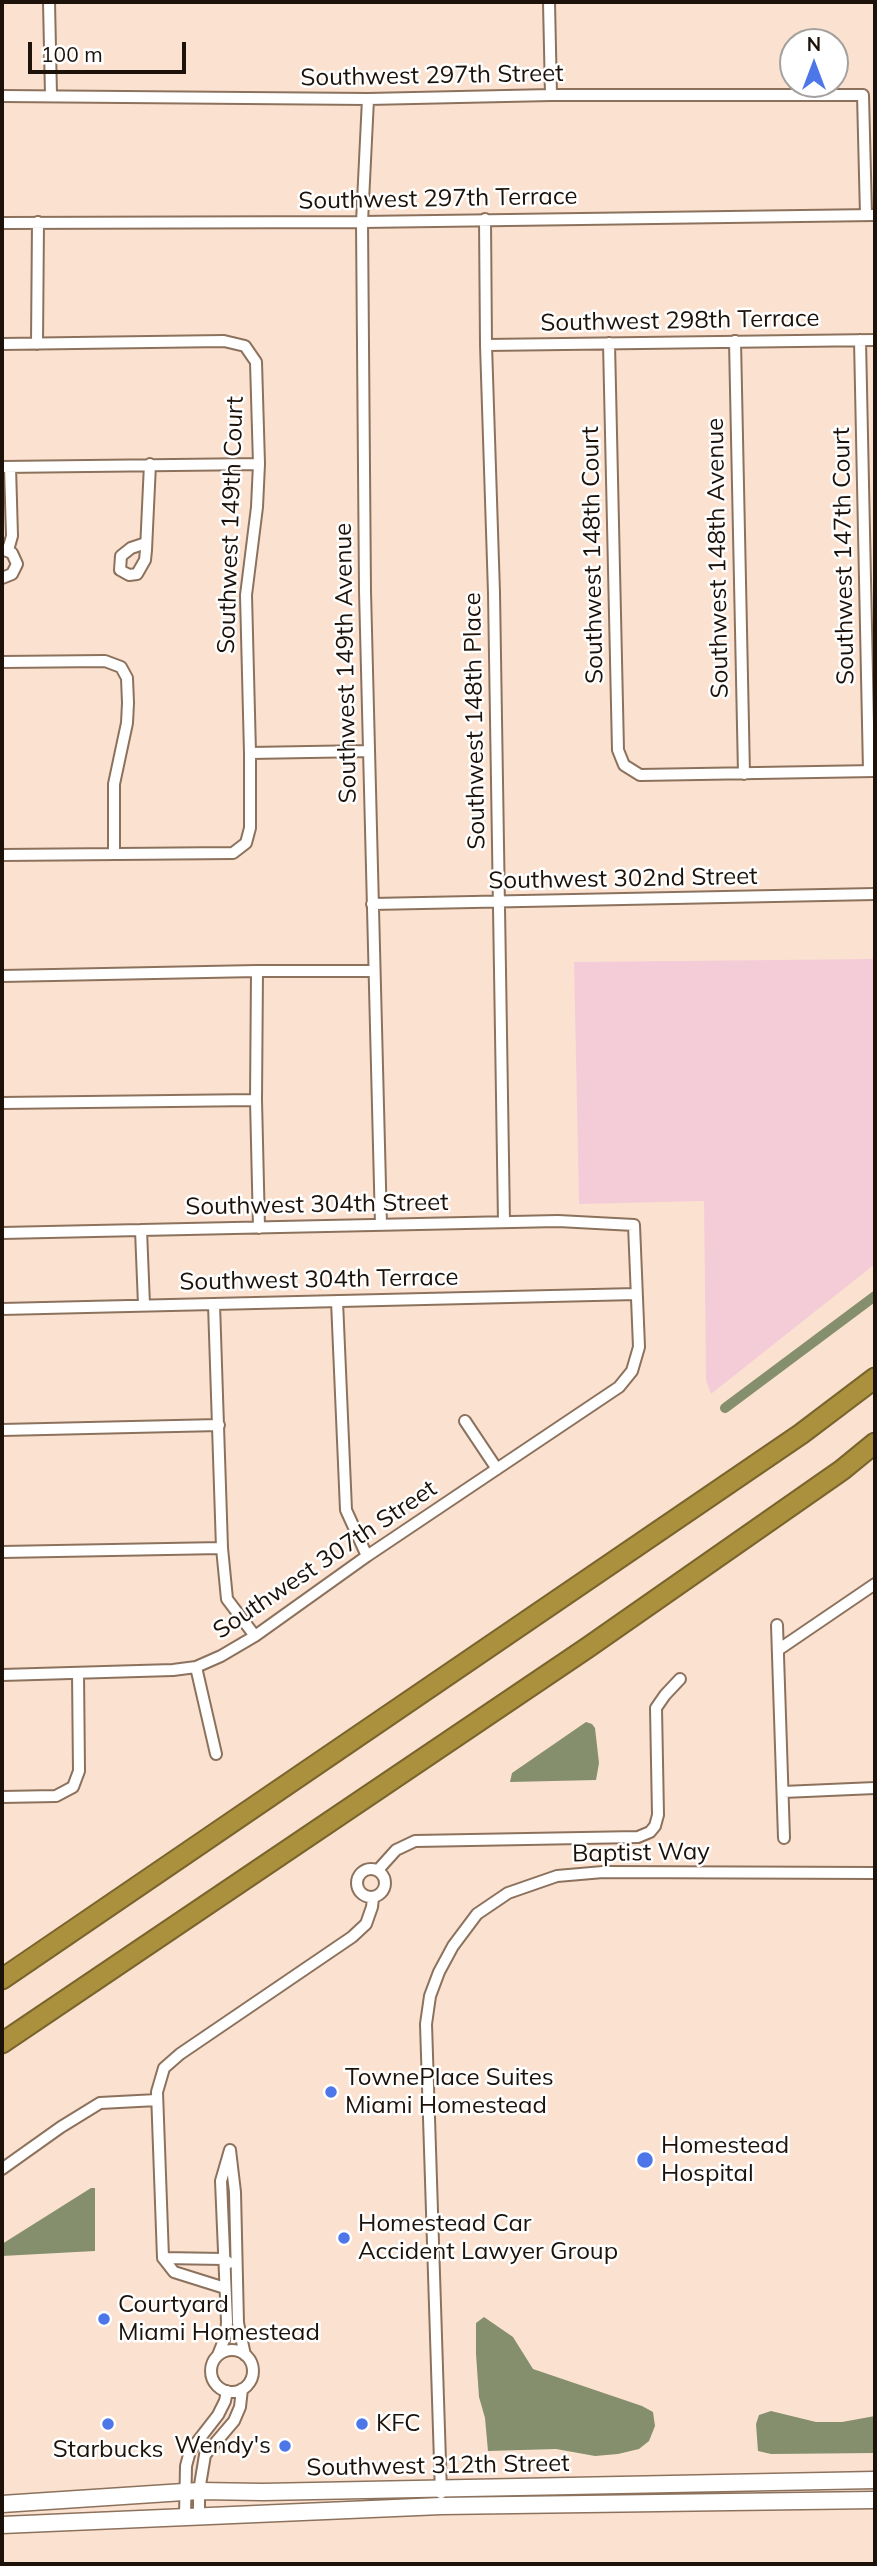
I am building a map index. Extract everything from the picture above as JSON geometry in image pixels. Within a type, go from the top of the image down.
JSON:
[{"type":"highway","points":[[2,1979],[757,1465],[875,1378]]},
{"type":"highway","points":[[2,2043],[576,1655],[842,1469],[875,1443]]},
{"type":"main road","name":"Southwest 312th Street","points":[[2,2504],[192,2492],[875,2480]]},
{"type":"main road","name":"Southwest 312th Street","points":[[2,2525],[441,2506],[875,2500]]},
{"type":"street","points":[[49,2],[51,95]]},
{"type":"street","points":[[550,2],[551,96]]},
{"type":"street","name":"Southwest 297th Street","points":[[2,96],[368,99],[863,95],[871,215]]},
{"type":"street","name":"Southwest 149th Avenue","points":[[368,99],[362,222],[368,751],[381,1225]]},
{"type":"street","name":"Southwest 297th Terrace","points":[[2,223],[362,222],[871,215]]},
{"type":"street","name":"Southwest 148th Place","points":[[485,219],[504,1222]]},
{"type":"street","points":[[2,344],[37,344],[38,222]]},
{"type":"street","name":"Southwest 147th Court","points":[[860,340],[872,771]]},
{"type":"street","name":"Southwest 298th Terrace","points":[[486,345],[875,340]]},
{"type":"street","name":"Southwest 148th Avenue","points":[[735,341],[744,775]]},
{"type":"street","name":"Southwest 149th Court","points":[[37,344],[237,342],[250,351],[256,362],[259,464],[257,506],[246,595],[250,752],[250,828],[246,843],[233,853],[114,854]]},
{"type":"street","name":"Southwest 148th Court","points":[[609,343],[618,750],[624,765],[640,775],[744,775]]},
{"type":"street","points":[[146,544],[150,464]]},
{"type":"street","points":[[2,578],[12,574],[17,566],[15,556],[5,549],[12,536],[6,467],[259,464]]},
{"type":"street","points":[[2,662],[105,661],[121,667],[127,678],[128,703],[127,723],[114,783],[114,854],[2,855]]},
{"type":"street","points":[[250,752],[368,751]]},
{"type":"street","points":[[744,775],[872,771]]},
{"type":"street","name":"Southwest 302nd Street","points":[[372,904],[875,894]]},
{"type":"street","points":[[257,971],[259,1228]]},
{"type":"street","points":[[2,976],[373,971]]},
{"type":"street","points":[[2,1102],[256,1100]]},
{"type":"street","name":"Southwest 304th Street","points":[[2,1233],[606,1222],[634,1225],[636,1294]]},
{"type":"street","points":[[141,1230],[144,1305]]},
{"type":"street","name":"Southwest 304th Terrace","points":[[2,1308],[636,1294]]},
{"type":"street","name":"Southwest 307th Street","points":[[2,1675],[196,1667],[256,1636],[367,1556],[620,1387],[632,1371],[639,1347],[636,1294]]},
{"type":"street","points":[[337,1301],[345,1510],[367,1556]]},
{"type":"street","points":[[214,1304],[222,1549],[227,1598],[256,1636]]},
{"type":"street","points":[[465,1420],[497,1469]]},
{"type":"street","points":[[2,1430],[219,1425]]},
{"type":"street","points":[[2,1552],[222,1549]]},
{"type":"street","points":[[778,1650],[875,1584]]},
{"type":"street","points":[[777,1625],[784,1838]]},
{"type":"street","points":[[196,1667],[216,1754]]},
{"type":"street","points":[[2,1797],[56,1796],[73,1787],[79,1771],[78,1673]]},
{"type":"street","points":[[378,1870],[396,1850],[415,1841],[638,1837],[650,1832],[658,1815],[656,1708],[680,1679]]},
{"type":"street","points":[[783,1791],[875,1788]]},
{"type":"street","points":[[366,1869],[378,1870],[386,1884],[382,1893],[373,1898],[360,1892],[357,1879],[366,1869]]},
{"type":"street","name":"Baptist Way","points":[[441,2506],[426,2024],[430,1996],[453,1946],[477,1914],[508,1893],[557,1876],[603,1872],[875,1873]]},
{"type":"street","points":[[225,2288],[174,2272],[163,2258],[157,2100],[159,2079],[168,2063],[352,1937],[366,1924],[373,1898]]},
{"type":"street","points":[[2,2169],[100,2103],[157,2100]]},
{"type":"street","points":[[230,2150],[235,2192],[238,2278],[238,2323],[252,2374],[248,2384],[242,2389],[227,2391],[216,2385],[211,2375],[212,2364],[227,2328],[221,2181],[230,2150]]},
{"type":"street","points":[[163,2258],[224,2259],[238,2278]]},
{"type":"street","points":[[186,2277],[184,2267],[192,2259]]},
{"type":"street","points":[[218,2355],[230,2351],[245,2355]]},
{"type":"street","points":[[192,2492],[205,2455],[234,2421],[240,2407],[242,2389]]},
{"type":"street","points":[[192,2515],[192,2492],[186,2466],[190,2451],[218,2416],[227,2391]]},
{"type":"shaded area","points":[[875,959],[875,1264],[711,1394],[706,1380],[704,1201],[579,1204],[574,962]]},
{"type":"shaded area","points":[[586,1722],[595,1728],[599,1763],[596,1780],[510,1782],[512,1773]]},
{"type":"shaded area","points":[[95,2188],[95,2251],[2,2256],[2,2244]]},
{"type":"shaded area","points":[[484,2317],[513,2337],[533,2369],[653,2412],[655,2426],[649,2441],[639,2449],[595,2456],[556,2449],[488,2451],[485,2418],[479,2397],[476,2354],[476,2323]]},
{"type":"shaded area","points":[[771,2411],[816,2422],[842,2422],[875,2416],[875,2453],[771,2454],[758,2451],[756,2424],[759,2415]]},
{"type":"waterway","points":[[725,1408],[875,1296]]},
{"type":"place","name":"TownePlace Suites Miami Homestead","points":[[331,2092]]},
{"type":"place","name":"Homestead Hospital","points":[[645,2160]]},
{"type":"place","name":"Homestead Car Accident Lawyer Group","points":[[344,2238]]},
{"type":"place","name":"Courtyard Miami Homestead","points":[[104,2319]]},
{"type":"place","name":"Starbucks","points":[[108,2424]]},
{"type":"place","name":"KFC","points":[[362,2424]]},
{"type":"place","name":"Wendy's","points":[[285,2446]]}]
